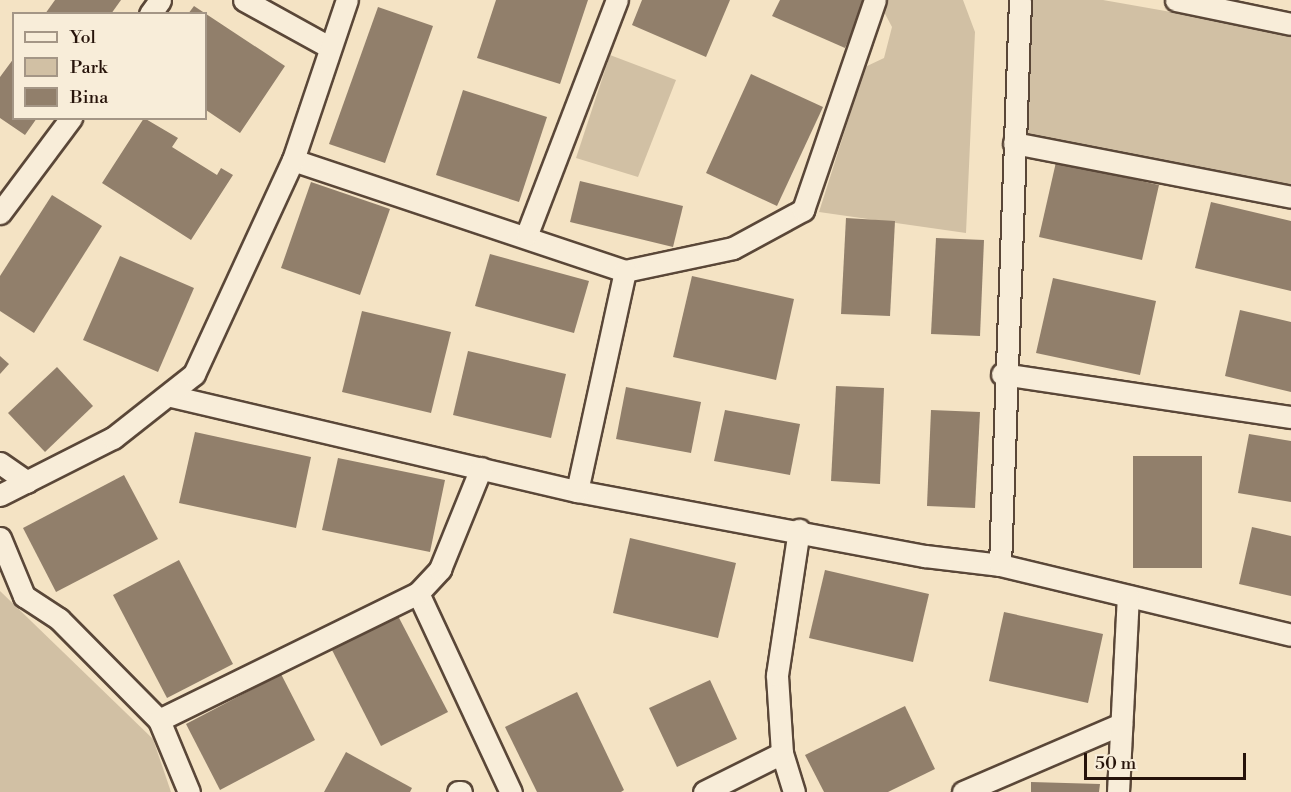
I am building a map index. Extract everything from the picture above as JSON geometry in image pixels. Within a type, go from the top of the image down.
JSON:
[{"type":"street","points":[[244,0],[329,47]]},
{"type":"street","points":[[0,495],[113,438],[171,396],[194,374],[293,160],[329,47],[347,0]]},
{"type":"street","points":[[527,234],[617,0]]},
{"type":"street","points":[[293,160],[527,234],[625,271],[733,248],[802,210],[875,0]]},
{"type":"street","points":[[999,565],[1002,374],[1020,0]]},
{"type":"street","points":[[1176,0],[1291,24]]},
{"type":"street","points":[[0,213],[70,120]]},
{"type":"street","points":[[1014,143],[1291,197]]},
{"type":"street","points":[[577,491],[625,271]]},
{"type":"street","points":[[1002,374],[1291,417]]},
{"type":"street","points":[[171,396],[577,491],[799,530],[924,556],[999,565],[1291,635]]},
{"type":"street","points":[[0,463],[27,482]]},
{"type":"street","points":[[159,720],[418,593],[440,569],[480,468]]},
{"type":"street","points":[[794,792],[782,753],[777,675],[799,530]]},
{"type":"street","points":[[0,538],[24,597],[58,619],[159,720],[189,792]]},
{"type":"street","points":[[418,593],[511,792]]},
{"type":"street","points":[[1118,792],[1128,596]]},
{"type":"street","points":[[963,792],[1122,724]]},
{"type":"street","points":[[718,789],[782,753]]},
{"type":"green space","points":[[885,0],[963,0],[975,32],[966,233],[819,212],[865,67],[884,58],[892,27],[883,10]]},
{"type":"green space","points":[[1030,0],[1103,0],[1291,33],[1291,186],[1022,136]]},
{"type":"green space","points":[[610,55],[676,80],[638,177],[576,158]]},
{"type":"green space","points":[[0,591],[153,739],[171,792],[0,792]]},
{"type":"building","points":[[55,0],[121,0],[112,12],[46,12]]},
{"type":"building","points":[[496,0],[588,0],[560,84],[477,58]]},
{"type":"building","points":[[642,0],[730,0],[706,57],[632,25]]},
{"type":"building","points":[[780,0],[866,0],[845,48],[772,16]]},
{"type":"building","points":[[194,6],[203,12],[190,12]]},
{"type":"building","points":[[378,7],[433,26],[385,163],[329,144]]},
{"type":"building","points":[[207,15],[285,66],[240,133],[207,111]]},
{"type":"building","points":[[12,61],[12,120],[36,120],[25,135],[0,118],[0,77]]},
{"type":"building","points":[[751,74],[823,107],[777,206],[706,173]]},
{"type":"building","points":[[463,90],[547,117],[519,202],[436,175]]},
{"type":"building","points":[[143,120],[147,120],[178,138],[172,147],[217,175],[221,168],[233,175],[191,240],[102,183]]},
{"type":"building","points":[[1056,162],[1159,185],[1142,260],[1039,237]]},
{"type":"building","points":[[580,181],[683,206],[673,247],[570,222]]},
{"type":"building","points":[[311,182],[390,209],[360,295],[281,268]]},
{"type":"building","points":[[52,195],[102,226],[34,333],[0,311],[0,276]]},
{"type":"building","points":[[1211,202],[1291,221],[1291,291],[1195,268]]},
{"type":"building","points":[[846,218],[895,221],[890,316],[841,314]]},
{"type":"building","points":[[936,238],[984,240],[980,336],[931,334]]},
{"type":"building","points":[[490,254],[589,281],[574,333],[475,306]]},
{"type":"building","points":[[120,256],[194,288],[158,372],[83,340]]},
{"type":"building","points":[[692,276],[794,299],[776,380],[673,357]]},
{"type":"building","points":[[1053,278],[1156,301],[1140,375],[1036,353]]},
{"type":"building","points":[[1240,310],[1291,322],[1291,392],[1225,376]]},
{"type":"building","points":[[362,311],[451,332],[431,413],[342,392]]},
{"type":"building","points":[[468,351],[566,374],[551,438],[453,415]]},
{"type":"building","points":[[0,356],[9,364],[0,374]]},
{"type":"building","points":[[57,367],[93,406],[45,452],[8,413]]},
{"type":"building","points":[[836,386],[884,388],[880,484],[831,481]]},
{"type":"building","points":[[626,387],[701,402],[691,453],[616,439]]},
{"type":"building","points":[[725,410],[800,424],[790,475],[714,461]]},
{"type":"building","points":[[931,410],[980,412],[975,508],[927,506]]},
{"type":"building","points":[[195,432],[311,457],[296,528],[179,503]]},
{"type":"building","points":[[1249,434],[1291,441],[1291,502],[1238,493]]},
{"type":"building","points":[[1133,456],[1202,456],[1202,568],[1133,568]]},
{"type":"building","points":[[338,458],[445,480],[430,552],[322,530]]},
{"type":"building","points":[[124,475],[158,539],[56,592],[23,528]]},
{"type":"building","points":[[1252,527],[1291,536],[1291,596],[1239,584]]},
{"type":"building","points":[[630,538],[736,563],[718,638],[613,613]]},
{"type":"building","points":[[179,560],[233,664],[167,698],[113,595]]},
{"type":"building","points":[[825,570],[929,594],[913,662],[809,638]]},
{"type":"building","points":[[1004,612],[1103,634],[1088,703],[989,681]]},
{"type":"building","points":[[397,614],[448,712],[381,746],[331,648]]},
{"type":"building","points":[[281,674],[315,740],[220,790],[186,724]]},
{"type":"building","points":[[710,680],[737,739],[677,767],[649,708]]},
{"type":"building","points":[[577,692],[624,790],[621,792],[537,792],[505,727]]},
{"type":"building","points":[[905,706],[935,769],[888,792],[824,792],[805,755]]},
{"type":"building","points":[[346,752],[412,788],[410,792],[324,792]]},
{"type":"building","points":[[1031,782],[1100,784],[1099,792],[1031,792]]}]
